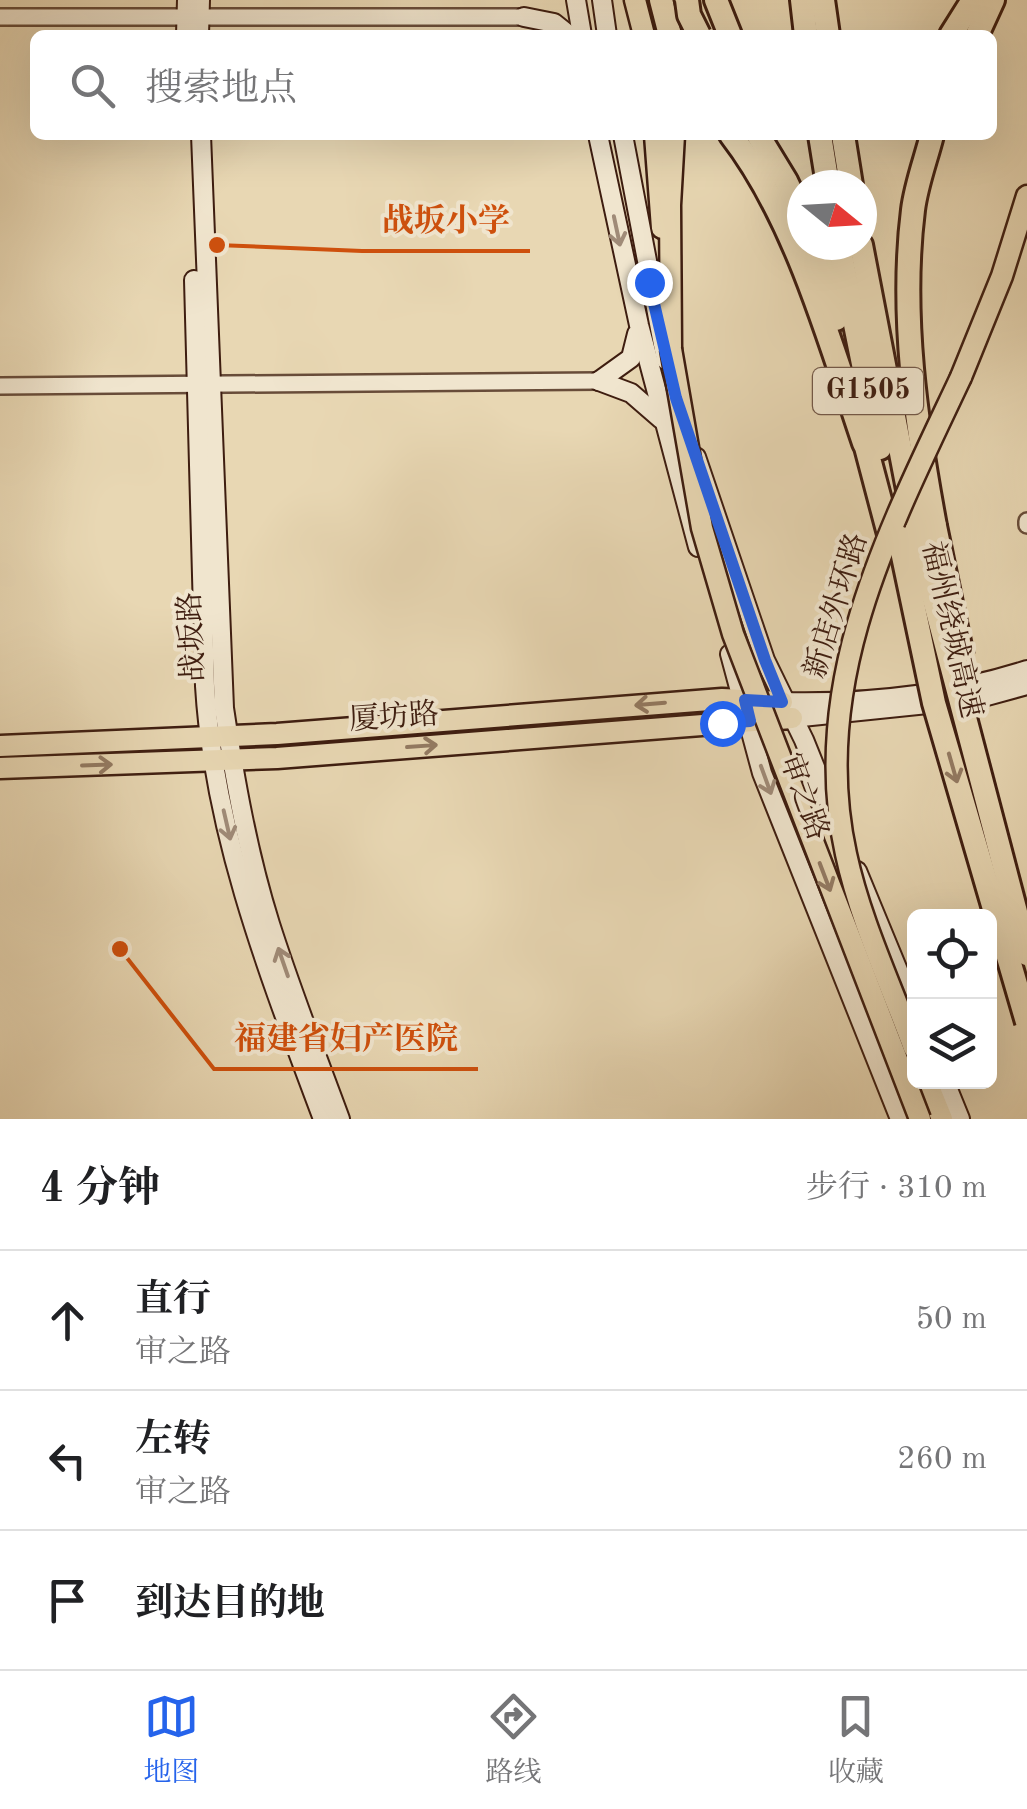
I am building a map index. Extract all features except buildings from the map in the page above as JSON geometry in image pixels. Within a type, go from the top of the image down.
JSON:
[{"type":"highway","points":[[660,0],[669,30]]},
{"type":"highway","points":[[687,0],[688,15],[696,30]]},
{"type":"highway","points":[[716,0],[728,30]]},
{"type":"highway","points":[[954,30],[973,0]]},
{"type":"highway","points":[[979,30],[993,0]]},
{"type":"highway","points":[[807,30],[813,4]]},
{"type":"highway","points":[[813,4],[826,30]]},
{"type":"highway","points":[[743,140],[804,268],[864,443],[910,533]]},
{"type":"highway","points":[[745,140],[787,183]]},
{"type":"highway","points":[[910,533],[907,276],[913,205],[931,140]]},
{"type":"highway","points":[[830,170],[833,145]]},
{"type":"highway","points":[[833,145],[844,170]]},
{"type":"highway","points":[[820,260],[864,443]]},
{"type":"highway","name":"福州绕城高速","points":[[844,260],[910,533],[1024,946]]},
{"type":"highway","name":"福州绕城高速","points":[[864,260],[934,703],[1027,1022]]},
{"type":"main road","points":[[524,16],[550,0]]},
{"type":"main road","points":[[576,0],[581,30]]},
{"type":"main road","points":[[602,0],[606,30]]},
{"type":"main road","points":[[692,30],[698,0]]},
{"type":"main road","points":[[635,2],[643,30]]},
{"type":"main road","points":[[524,16],[554,23],[563,30]]},
{"type":"main road","name":"战坂路","points":[[189,140],[222,687],[219,737],[228,828],[258,943],[322,1119]]},
{"type":"main road","name":"战坂路","points":[[201,140],[204,385]]},
{"type":"main road","name":"审之路","points":[[599,140],[638,326],[748,711],[762,773],[900,1119]]},
{"type":"main road","name":"审之路","points":[[623,140],[671,381],[765,660],[910,999]]},
{"type":"main road","points":[[656,140],[671,349],[702,528],[732,634],[920,1119]]},
{"type":"main road","points":[[671,349],[674,140]]},
{"type":"main road","name":"新店外环路","points":[[907,1030],[846,854],[836,773],[840,701],[851,641],[868,582],[976,344],[1027,196]]},
{"type":"main road","points":[[599,382],[631,358],[638,326]]},
{"type":"main road","points":[[599,382],[630,393],[663,422]]},
{"type":"main road","points":[[787,710],[972,685],[1027,670]]},
{"type":"main road","points":[[787,710],[976,699],[1027,685]]},
{"type":"main road","name":"厦坊路","points":[[0,746],[219,737],[722,699],[748,711]]},
{"type":"main road","name":"厦坊路","points":[[0,768],[223,760],[787,710]]},
{"type":"main road","name":"战坂路","points":[[223,760],[269,921],[340,1119]]},
{"type":"main road","points":[[930,1089],[942,1119]]},
{"type":"main road","points":[[947,1089],[960,1119]]},
{"type":"street","points":[[0,16],[524,16]]},
{"type":"street","points":[[0,386],[599,382]]},
{"type":"place","name":"战坂小学","points":[[217,245]]},
{"type":"place","name":"福建省妇产医院","points":[[120,949]]},
{"type":"route","points":[[649,282],[676,398],[782,702],[745,700],[750,721],[722,723]]}]
